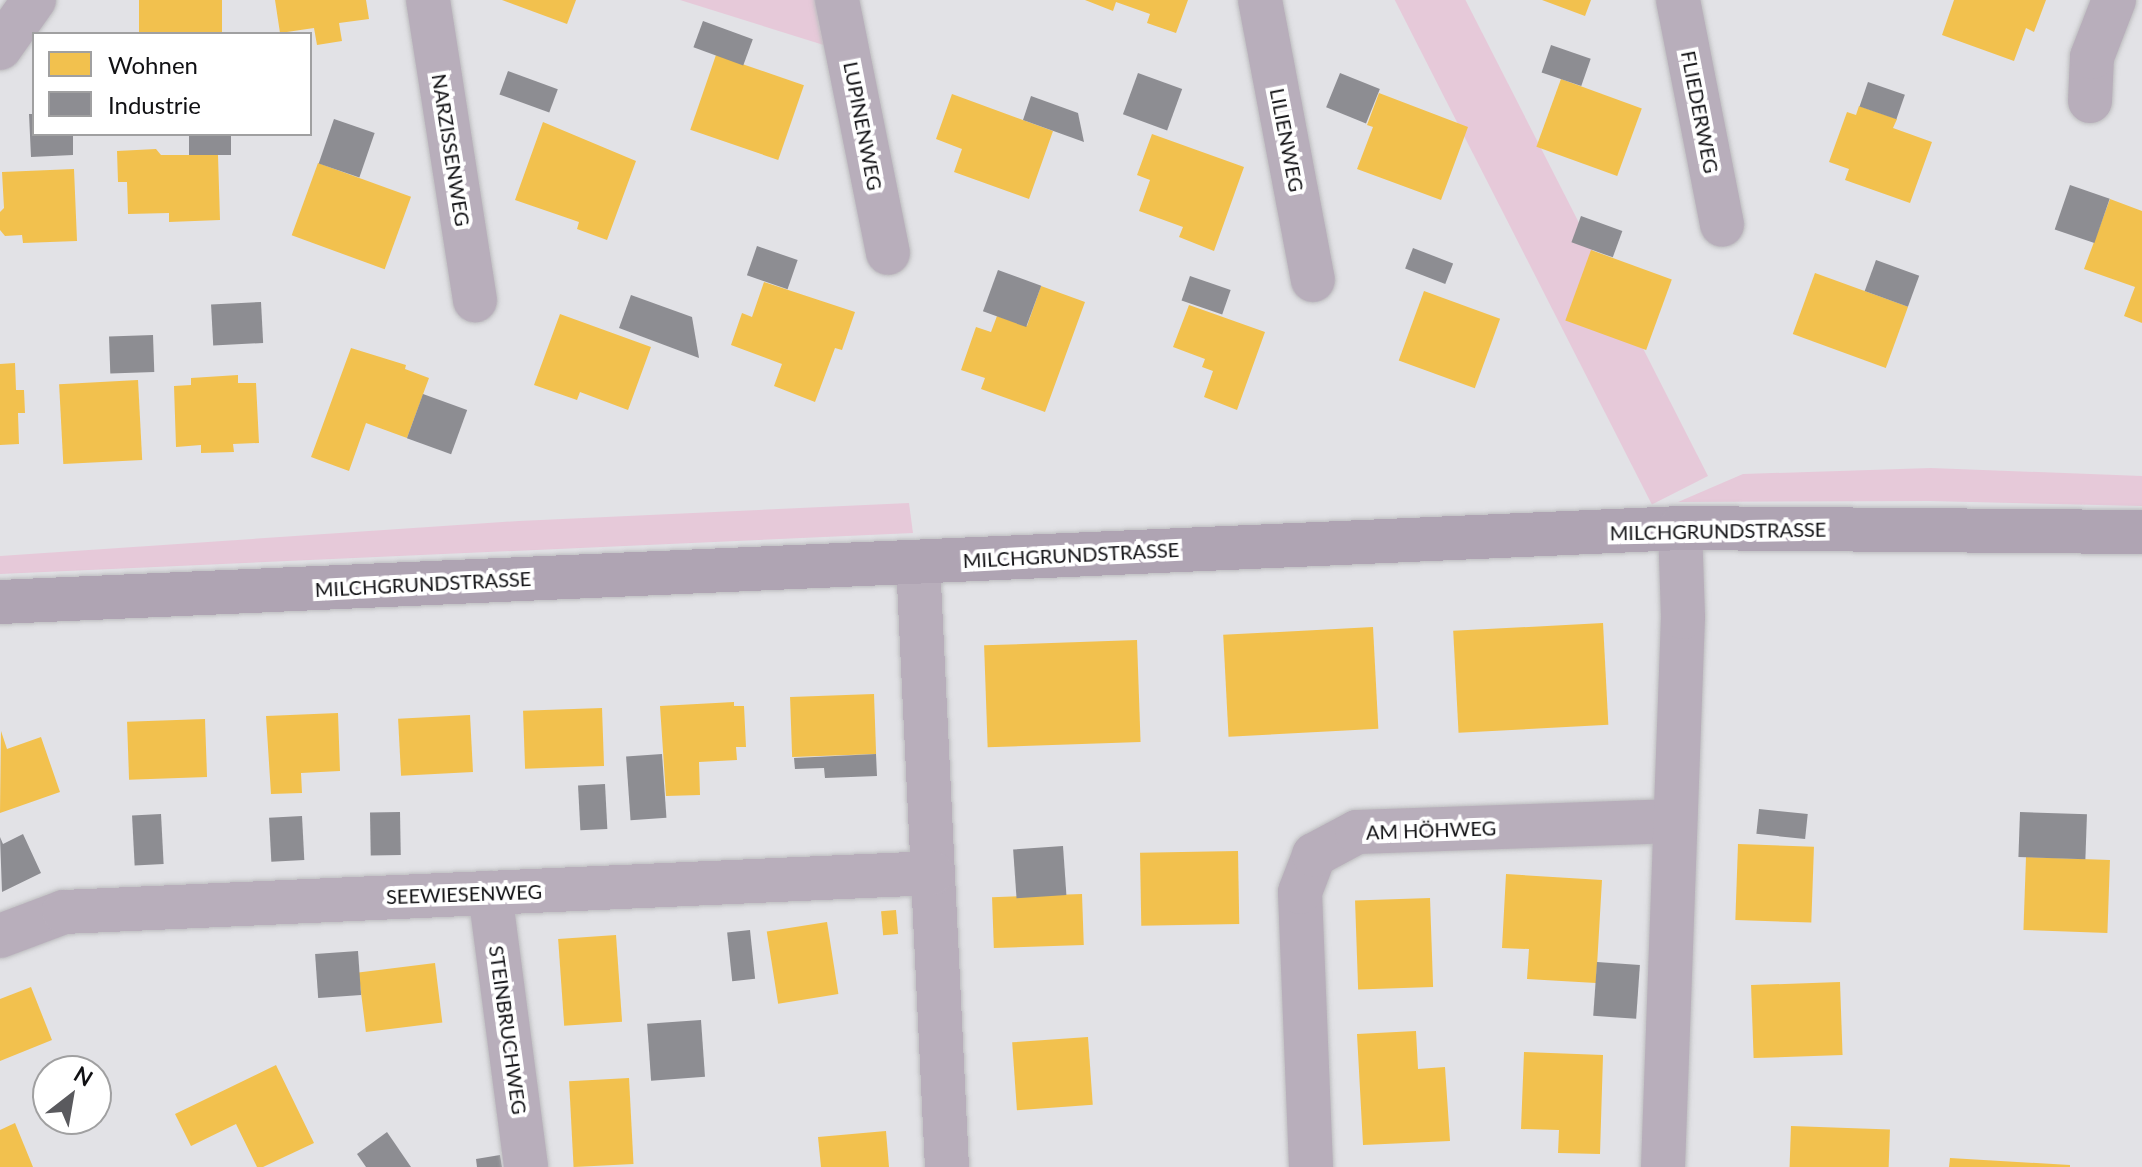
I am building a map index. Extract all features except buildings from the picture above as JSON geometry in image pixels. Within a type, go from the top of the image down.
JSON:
[{"type":"street","points":[[0,48],[34,0]]},
{"type":"street","name":"NARZISSENWEG","points":[[428,0],[475,300]]},
{"type":"street","name":"LUPINENWEG","points":[[837,0],[888,253]]},
{"type":"street","name":"LILIENWEG","points":[[1260,0],[1313,280]]},
{"type":"street","name":"FLIEDERWEG","points":[[1678,0],[1722,225]]},
{"type":"street","points":[[2090,101],[2092,57],[2114,0]]},
{"type":"street","points":[[1663,1167],[1683,617],[1680,528]]},
{"type":"street","name":"MILCHGRUNDSTRASSE","points":[[0,602],[1680,528],[2142,532]]},
{"type":"street","points":[[918,562],[947,1167]]},
{"type":"street","name":"AM HÖHWEG","points":[[1311,1167],[1300,892],[1314,855],[1357,832],[1675,821]]},
{"type":"street","name":"SEEWIESENWEG","points":[[0,936],[64,912],[932,873]]},
{"type":"street","name":"STEINBRUCHWEG","points":[[490,893],[526,1167]]},
{"type":"shaded area","points":[[680,0],[822,0],[830,47]]},
{"type":"shaded area","points":[[1395,0],[1465,0],[1708,476],[1652,505]]},
{"type":"shaded area","points":[[1931,468],[2142,476],[2142,506],[1930,501],[1678,502],[1743,474]]},
{"type":"shaded area","points":[[909,503],[913,533],[0,574],[0,556],[519,521]]}]
